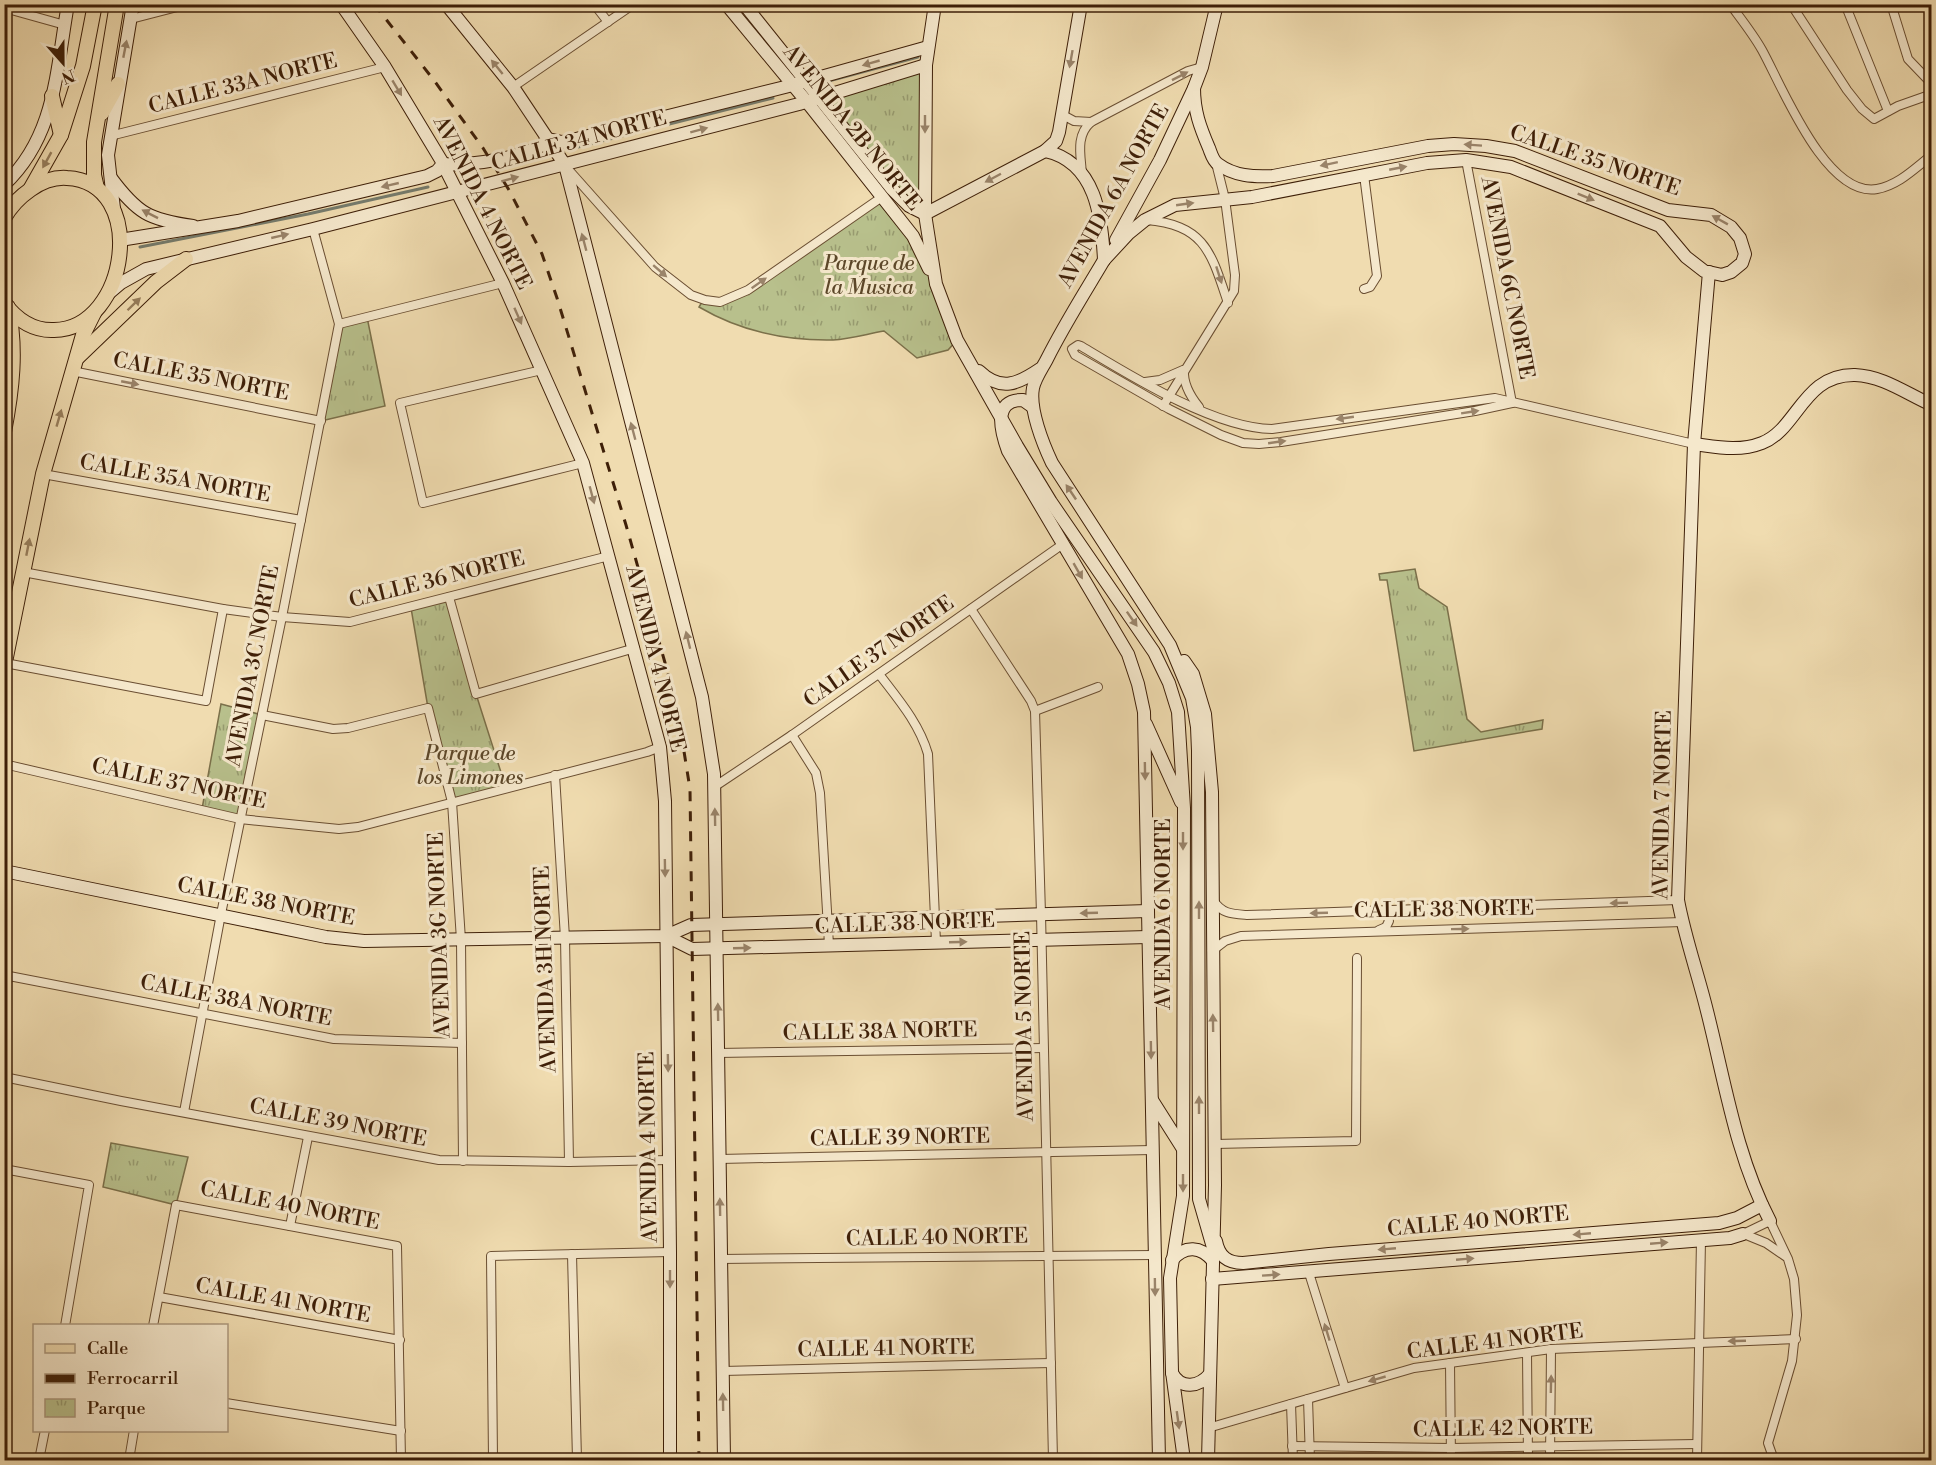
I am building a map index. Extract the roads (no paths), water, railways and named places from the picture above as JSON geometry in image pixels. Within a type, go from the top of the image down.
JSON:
[{"type":"main road","points":[[30,191],[61,135],[83,66],[95,4]]},
{"type":"main road","points":[[97,188],[93,153],[117,4]]},
{"type":"main road","points":[[98,120],[118,84]]},
{"type":"main road","points":[[52,96],[61,135]]},
{"type":"main road","points":[[5,215],[30,191],[50,180],[64,177],[76,178],[97,188],[107,197],[114,210],[120,240],[119,262],[107,295],[94,313],[83,335],[43,474],[5,665]]},
{"type":"main road","points":[[74,364],[156,282],[186,259]]},
{"type":"main road","points":[[6,305],[17,318],[29,325],[46,330],[63,330],[72,327],[94,313]]},
{"type":"main road","points":[[4,432],[12,376],[12,339],[6,305]]},
{"type":"main road","points":[[4,360],[12,376]]},
{"type":"street","points":[[4,185],[22,166],[46,123],[69,4]]},
{"type":"street","points":[[114,210],[108,174],[110,136],[133,4]]},
{"type":"street","points":[[131,19],[189,4]]},
{"type":"street","name":"AVENIDA 4 NORTE","points":[[341,4],[385,67],[443,164],[503,283],[583,463],[660,747],[664,801],[666,936],[670,1461]]},
{"type":"street","name":"AVENIDA 4 NORTE","points":[[446,4],[513,87],[565,165],[702,697],[714,774],[724,1461]]},
{"type":"street","points":[[594,4],[608,22]]},
{"type":"street","points":[[513,87],[634,4]]},
{"type":"street","name":"AVENIDA 2B NORTE","points":[[726,4],[792,85],[813,100],[909,206],[925,214]]},
{"type":"street","name":"AVENIDA 2B NORTE","points":[[744,4],[805,81],[813,100],[882,197],[913,236],[936,284]]},
{"type":"street","name":"AVENIDA 6 NORTE","points":[[935,4],[926,65],[925,214],[936,284],[957,340],[1051,502],[1154,652],[1165,673],[1176,704],[1179,721],[1184,808],[1184,1150],[1182,1203],[1170,1278],[1172,1372],[1184,1461]]},
{"type":"street","points":[[925,214],[1052,147],[1058,137],[1081,4]]},
{"type":"street","name":"AVENIDA 6A NORTE","points":[[1043,367],[1088,284],[1161,160],[1202,67],[1217,4]]},
{"type":"street","points":[[1730,4],[1761,47],[1808,137],[1828,166],[1847,182],[1866,189],[1876,189],[1904,177],[1932,155]]},
{"type":"street","points":[[1791,4],[1862,109],[1874,119],[1888,111],[1932,94]]},
{"type":"street","points":[[1845,4],[1888,111]]},
{"type":"street","points":[[1891,4],[1908,59],[1932,84]]},
{"type":"street","points":[[4,8],[64,25]]},
{"type":"street","name":"CALLE 34 NORTE","points":[[548,139],[562,142],[572,140],[792,85],[928,47]]},
{"type":"street","name":"CALLE 34 NORTE","points":[[107,295],[121,283],[146,269],[565,165],[813,100],[926,65]]},
{"type":"street","name":"CALLE 33A NORTE","points":[[110,136],[385,67]]},
{"type":"street","points":[[1083,175],[1081,137],[1091,122],[1188,71],[1202,67]]},
{"type":"street","points":[[1163,406],[1184,369],[1228,303],[1235,283],[1225,199],[1215,163],[1198,123],[1194,106],[1194,88]]},
{"type":"street","points":[[1061,114],[1074,121],[1091,122]]},
{"type":"street","points":[[120,240],[206,228],[427,176],[437,171],[443,164],[465,166],[485,162],[538,148],[548,139]]},
{"type":"street","name":"CALLE 35 NORTE","points":[[1104,260],[1129,233],[1145,220],[1175,206],[1252,197],[1426,163],[1466,160],[1511,167],[1660,226],[1686,257],[1704,271],[1722,275],[1731,272],[1742,263],[1745,254],[1740,238],[1726,223],[1703,213],[1668,210],[1515,152],[1476,145],[1428,146],[1260,177],[1236,174],[1215,163]]},
{"type":"street","points":[[1045,151],[1064,158],[1083,175],[1093,191],[1099,209],[1104,260]]},
{"type":"street","name":"AVENIDA 6C NORTE","points":[[1466,160],[1512,403]]},
{"type":"street","points":[[565,165],[656,267],[691,295],[720,302],[748,290],[882,197]]},
{"type":"street","points":[[108,174],[128,201],[147,214],[168,223],[206,228]]},
{"type":"street","points":[[1364,175],[1377,276],[1370,287],[1364,289]]},
{"type":"street","points":[[1145,220],[1162,221],[1182,227],[1196,236],[1215,263],[1228,303]]},
{"type":"street","name":"AVENIDA 3C NORTE","points":[[184,1112],[221,914],[339,324],[313,229]]},
{"type":"street","name":"AVENIDA 7 NORTE","points":[[1708,272],[1694,444],[1678,900],[1707,1008],[1738,1142],[1762,1205],[1788,1259],[1794,1279],[1796,1339],[1792,1361],[1768,1443],[1774,1461]]},
{"type":"street","points":[[339,324],[503,283]]},
{"type":"street","points":[[1512,403],[1475,411],[1259,444],[1243,443],[1221,435],[1163,406],[1075,355],[1072,349],[1078,345],[1081,346],[1143,383],[1202,410],[1254,428],[1272,429],[1495,398],[1694,444],[1743,449],[1762,443],[1776,434],[1811,394],[1824,383],[1845,376],[1870,377],[1907,391],[1932,405]]},
{"type":"street","points":[[970,361],[984,376],[1001,384],[1020,382],[1043,367]]},
{"type":"street","name":"CALLE 35 NORTE","points":[[74,364],[321,421]]},
{"type":"street","name":"AVENIDA 6 NORTE","points":[[1043,367],[1033,387],[1033,407],[1044,444],[1055,468],[1170,645],[1188,666],[1205,714],[1212,792],[1215,1144],[1208,1461]]},
{"type":"street","points":[[1184,369],[1186,387],[1192,399],[1202,410]]},
{"type":"street","points":[[1143,383],[1160,380],[1184,369]]},
{"type":"street","points":[[542,370],[400,403],[423,503],[583,463]]},
{"type":"street","points":[[1002,417],[1003,411],[1011,402],[1023,400],[1033,407]]},
{"type":"street","name":"AVENIDA 6 NORTE","points":[[1002,417],[1003,436],[1008,450],[1128,654],[1138,684],[1145,720],[1159,1461]]},
{"type":"street","name":"CALLE 35A NORTE","points":[[43,474],[301,520]]},
{"type":"street","points":[[1050,520],[1051,502]]},
{"type":"street","name":"CALLE 37 NORTE","points":[[714,787],[792,735],[1063,544]]},
{"type":"street","name":"CALLE 36 NORTE","points":[[23,572],[223,609],[282,617],[350,622],[609,556]]},
{"type":"street","points":[[449,597],[476,694],[635,648]]},
{"type":"street","points":[[5,665],[206,701],[223,609]]},
{"type":"street","name":"AVENIDA 5 NORTE","points":[[971,609],[1031,701],[1035,711],[1053,1461]]},
{"type":"street","name":"AVENIDA 6 NORTE","points":[[1170,645],[1190,689],[1197,727],[1199,1199],[1213,1256]]},
{"type":"street","points":[[879,674],[915,724],[924,740],[928,754],[936,942]]},
{"type":"street","points":[[1035,711],[1098,687]]},
{"type":"street","name":"AVENIDA 3G NORTE","points":[[262,716],[333,729],[348,728],[428,708],[452,802],[461,940],[463,1161]]},
{"type":"street","points":[[1145,720],[1184,808]]},
{"type":"street","points":[[792,735],[816,773],[820,793],[829,945]]},
{"type":"street","name":"CALLE 37 NORTE","points":[[4,764],[240,819],[339,829],[358,827],[660,747]]},
{"type":"street","name":"AVENIDA 3H NORTE","points":[[555,775],[565,938],[569,1162]]},
{"type":"street","name":"CALLE 38 NORTE","points":[[4,870],[326,937],[364,941],[666,936],[692,925],[1148,911]]},
{"type":"street","name":"CALLE 38 NORTE","points":[[1212,900],[1221,910],[1233,914],[1678,900]]},
{"type":"street","points":[[1401,930],[1396,926],[1395,919],[1397,914],[1404,910]]},
{"type":"street","points":[[1378,911],[1386,914],[1389,921],[1386,927],[1379,930]]},
{"type":"street","name":"CALLE 38 NORTE","points":[[1212,951],[1225,941],[1241,936],[1682,921]]},
{"type":"street","name":"CALLE 38 NORTE","points":[[666,936],[692,949],[1148,936]]},
{"type":"street","points":[[1215,1144],[1356,1141],[1357,958]]},
{"type":"street","name":"CALLE 38A NORTE","points":[[4,975],[334,1039],[462,1042]]},
{"type":"street","name":"CALLE 38A NORTE","points":[[718,1053],[1043,1048]]},
{"type":"street","name":"CALLE 39 NORTE","points":[[4,1077],[308,1137],[439,1160],[569,1162],[669,1160]]},
{"type":"street","points":[[1152,1099],[1184,1150]]},
{"type":"street","points":[[290,1226],[308,1137]]},
{"type":"street","name":"CALLE 39 NORTE","points":[[720,1160],[1152,1150]]},
{"type":"street","points":[[4,1169],[89,1185],[65,1324]]},
{"type":"street","name":"CALLE 40 NORTE","points":[[159,1297],[176,1205],[397,1246],[400,1340]]},
{"type":"street","name":"CALLE 40 NORTE","points":[[1214,1231],[1218,1250],[1222,1256],[1230,1261],[1243,1263],[1719,1223],[1744,1216],[1762,1205]]},
{"type":"street","name":"CALLE 40 NORTE","points":[[1212,1279],[1730,1238],[1770,1221]]},
{"type":"street","points":[[1743,1234],[1766,1243],[1788,1259]]},
{"type":"street","points":[[1697,1461],[1701,1240]]},
{"type":"street","points":[[1172,1260],[1184,1250],[1193,1249],[1213,1256]]},
{"type":"street","points":[[493,1461],[491,1256],[670,1252]]},
{"type":"street","points":[[572,1254],[577,1461]]},
{"type":"street","name":"CALLE 40 NORTE","points":[[721,1259],[1154,1255]]},
{"type":"street","points":[[1309,1273],[1345,1388]]},
{"type":"street","points":[[153,1324],[159,1297]]},
{"type":"street","name":"CALLE 41 NORTE","points":[[159,1297],[400,1340]]},
{"type":"street","name":"CALLE 41 NORTE","points":[[1208,1428],[1414,1368],[1551,1349],[1796,1339]]},
{"type":"street","points":[[400,1340],[401,1461]]},
{"type":"street","points":[[1550,1461],[1551,1349]]},
{"type":"street","points":[[1527,1353],[1528,1461]]},
{"type":"street","name":"CALLE 41 NORTE","points":[[723,1371],[1051,1363]]},
{"type":"street","points":[[1450,1364],[1451,1461]]},
{"type":"street","points":[[1172,1372],[1176,1379],[1190,1386],[1198,1384],[1210,1374]]},
{"type":"street","points":[[1308,1399],[1310,1461]]},
{"type":"street","points":[[228,1403],[401,1431]]},
{"type":"street","points":[[1291,1404],[1293,1461]]},
{"type":"street","points":[[39,1461],[45,1432]]},
{"type":"street","points":[[129,1461],[134,1432]]},
{"type":"street","name":"CALLE 42 NORTE","points":[[1292,1446],[1451,1448],[1697,1444]]},
{"type":"waterway","points":[[821,83],[918,57]]},
{"type":"waterway","points":[[574,148],[773,98]]},
{"type":"waterway","points":[[514,165],[543,157]]},
{"type":"waterway","points":[[140,247],[308,214],[428,187]]},
{"type":"railway","points":[[374,4],[483,148],[509,190],[542,254],[626,525],[673,691],[690,789],[699,1460]]},
{"type":"park label","name":"Parque de la Musica","points":[[869,276]]},
{"type":"park label","name":"Parque de los Limones","points":[[470,766]]}]
